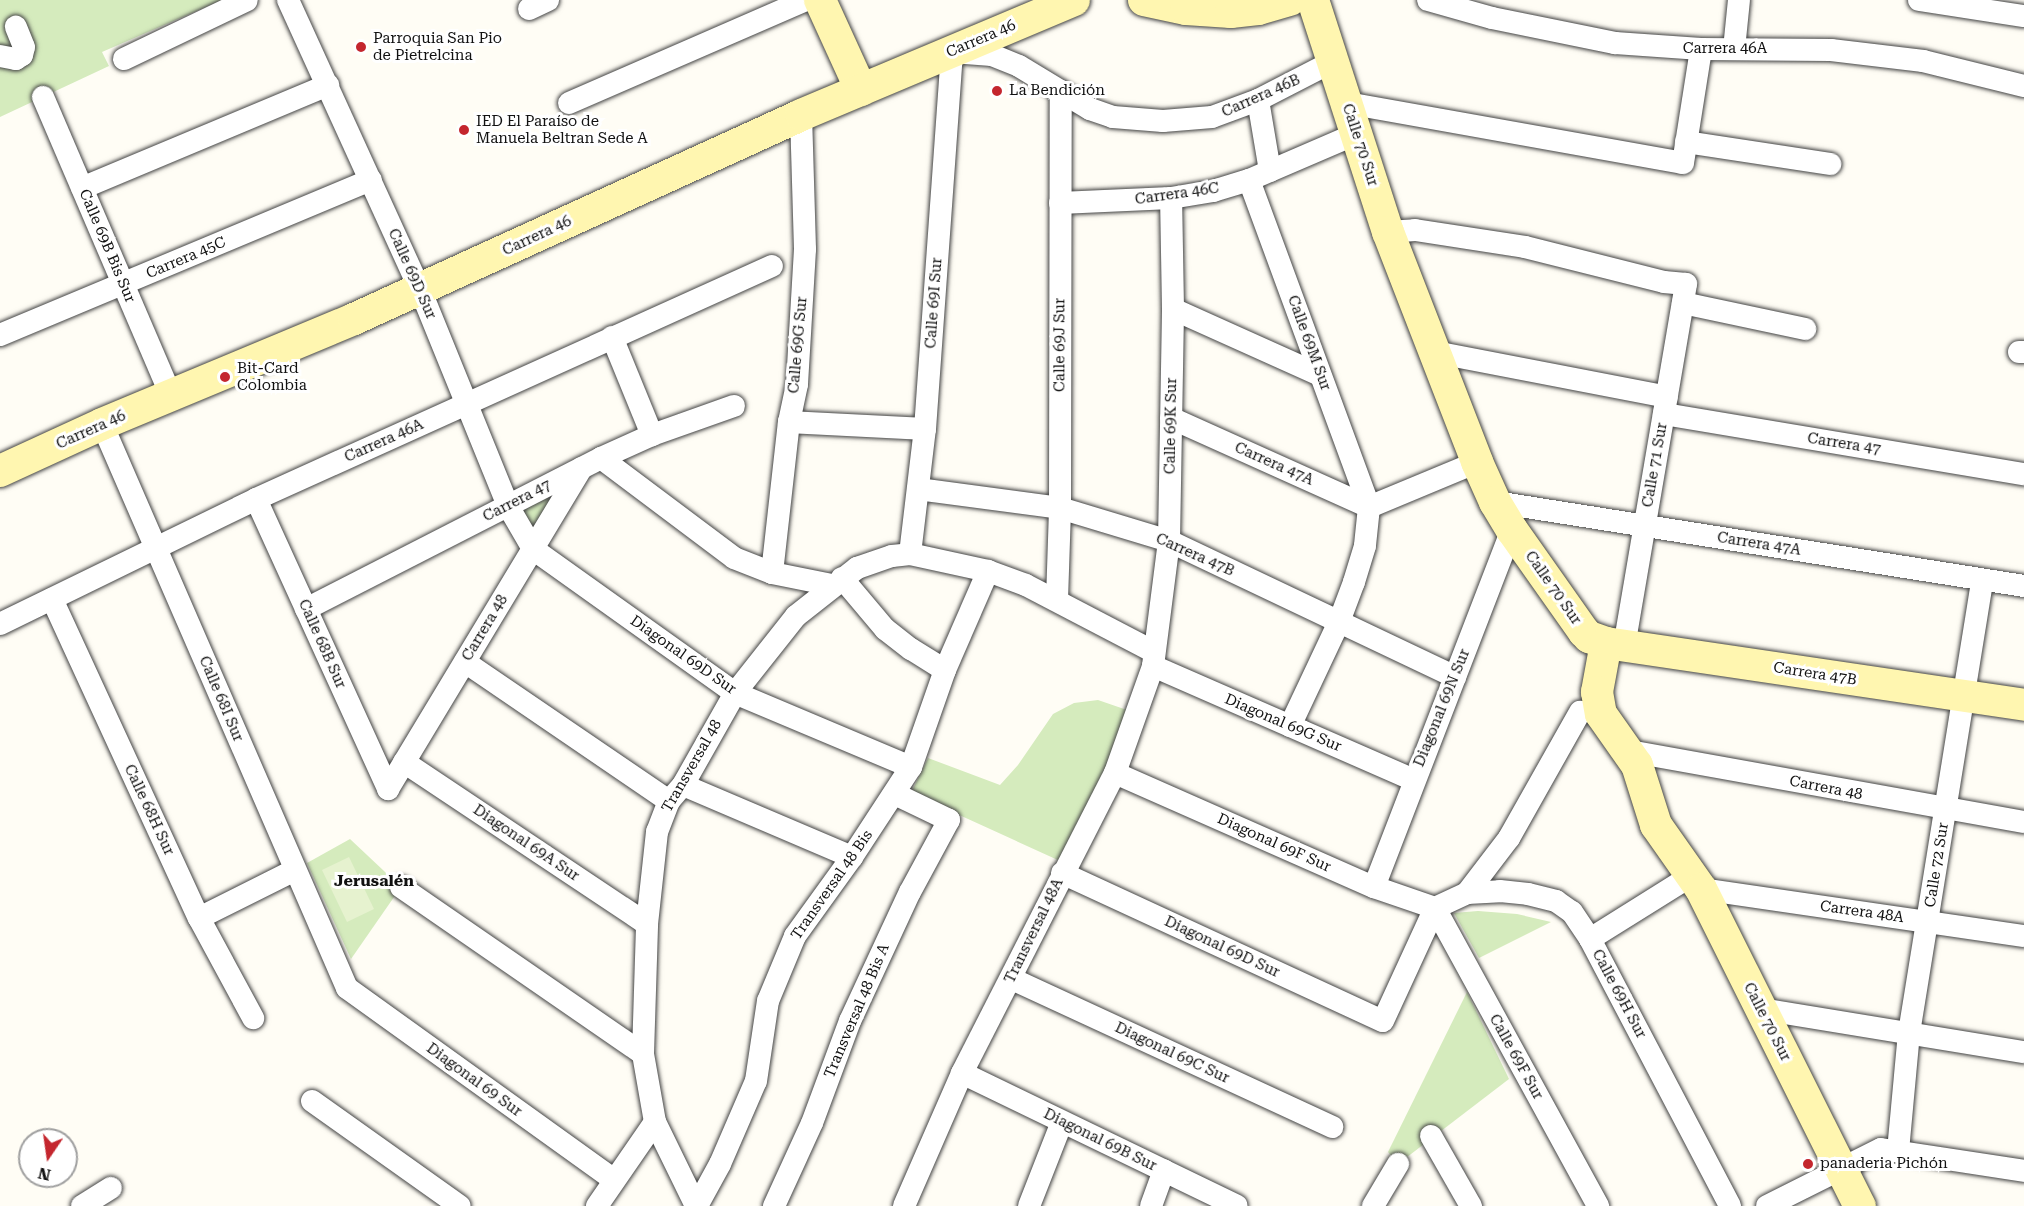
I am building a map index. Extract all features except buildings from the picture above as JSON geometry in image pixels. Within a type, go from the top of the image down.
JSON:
[{"type":"street","points":[[124,59],[247,0]]},
{"type":"street","points":[[569,103],[806,0]]},
{"type":"street","points":[[820,0],[861,90]]},
{"type":"street","name":"Carrera 46","points":[[0,471],[102,424],[304,341],[801,115],[1074,0]]},
{"type":"street","points":[[1144,0],[1258,9],[1290,0]]},
{"type":"street","name":"Calle 70 Sur","points":[[1312,0],[1388,232],[1476,462],[1495,502],[1512,530],[1584,632],[1589,638],[1615,644],[1598,683],[1599,707],[1629,751],[1642,778],[1653,819],[1696,882],[1860,1206]]},
{"type":"street","name":"Carrera 46A","points":[[1428,0],[1492,18],[1615,43],[1701,50],[1831,50],[1923,60],[2024,86]]},
{"type":"street","points":[[1734,49],[1739,0]]},
{"type":"street","points":[[1919,0],[2024,16]]},
{"type":"street","name":"Calle 69D Sur","points":[[296,2],[328,85],[420,289],[508,506],[533,549]]},
{"type":"street","points":[[0,56],[16,59],[22,55],[24,47],[16,27]]},
{"type":"street","points":[[1685,153],[1701,50]]},
{"type":"street","name":"Carrera 46B","points":[[952,52],[992,55],[1019,66],[1090,109],[1113,117],[1138,120],[1188,120],[1212,117],[1258,100],[1332,62]]},
{"type":"street","name":"Calle 69I Sur","points":[[910,554],[925,429],[952,52]]},
{"type":"street","points":[[82,188],[328,85]]},
{"type":"street","name":"Calle 69J Sur","points":[[1057,600],[1060,508],[1061,91]]},
{"type":"street","name":"Calle 69B Bis Sur","points":[[43,97],[171,395]]},
{"type":"street","points":[[1258,100],[1270,171]]},
{"type":"street","points":[[1347,103],[1685,153],[1830,164]]},
{"type":"street","name":"Calle 69G Sur","points":[[772,573],[789,422],[797,384],[806,249],[801,115]]},
{"type":"street","name":"Carrera 46C","points":[[1060,203],[1171,198],[1212,191],[1249,180],[1356,134]]},
{"type":"street","name":"Carrera 45C","points":[[0,335],[371,180]]},
{"type":"street","name":"Calle 69M Sur","points":[[1249,180],[1369,507]]},
{"type":"street","name":"Calle 69K Sur","points":[[1153,659],[1169,541],[1173,309],[1171,198]]},
{"type":"street","points":[[1388,232],[1415,230],[1525,247],[1664,282],[1684,294],[1805,329]]},
{"type":"street","name":"Carrera 46A","points":[[0,624],[256,499],[772,266]]},
{"type":"street","name":"Calle 71 Sur","points":[[1615,644],[1644,526],[1684,294]]},
{"type":"street","points":[[1173,309],[1320,375]]},
{"type":"street","points":[[612,337],[652,435]]},
{"type":"street","name":"Carrera 47","points":[[1434,352],[1665,405],[2024,474]]},
{"type":"street","name":"Carrera 47","points":[[306,609],[591,463],[652,435],[734,406]]},
{"type":"street","name":"Carrera 47A","points":[[1171,418],[1369,507]]},
{"type":"street","points":[[789,422],[925,429]]},
{"type":"street","name":"Calle 68I Sur","points":[[102,424],[341,974]]},
{"type":"street","points":[[1290,726],[1338,622],[1365,546],[1369,507],[1476,462]]},
{"type":"street","points":[[591,463],[734,558],[772,573],[837,582],[885,629],[911,649],[945,670]]},
{"type":"street","name":"Carrera 48","points":[[388,789],[533,549],[591,463]]},
{"type":"street","name":"Carrera 47B","points":[[918,489],[1060,508],[1169,541],[1455,677]]},
{"type":"street","name":"Calle 68B Sur","points":[[256,499],[388,789]]},
{"type":"street","name":"Carrera 47A","points":[[1495,502],[2024,586]]},
{"type":"street","name":"Diagonal 69N Sur","points":[[1374,887],[1512,530]]},
{"type":"street","name":"Diagonal 69D Sur","points":[[533,549],[735,693],[911,767]]},
{"type":"street","name":"Diagonal 69G Sur","points":[[910,554],[988,571],[1057,600],[1153,659],[1290,726],[1414,780]]},
{"type":"street","name":"Transversal 48","points":[[696,1206],[655,1122],[643,1054],[647,924],[657,832],[676,793],[735,693],[796,616],[837,582],[875,561],[910,554]]},
{"type":"street","name":"Transversal 48 Bis","points":[[696,1206],[720,1164],[756,1081],[768,1001],[795,936],[852,857],[911,767],[945,670],[988,571]]},
{"type":"street","name":"Calle 72 Sur","points":[[1889,1150],[1982,580]]},
{"type":"street","name":"Calle 68H Sur","points":[[52,599],[199,918],[253,1018]]},
{"type":"street","name":"Carrera 47B","points":[[1615,644],[2024,705]]},
{"type":"street","name":"Transversal 48A","points":[[904,1206],[962,1074],[1012,980],[1062,873],[1115,772],[1153,659]]},
{"type":"street","points":[[465,662],[676,793],[852,857]]},
{"type":"street","points":[[1467,893],[1509,838],[1580,712]]},
{"type":"street","name":"Carrera 48","points":[[1629,751],[1946,810],[2024,822]]},
{"type":"street","name":"Diagonal 69A Sur","points":[[405,762],[647,924]]},
{"type":"street","name":"Diagonal 69F Sur","points":[[1115,772],[1374,887],[1435,908]]},
{"type":"street","name":"Transversal 48 Bis A","points":[[774,1206],[812,1123],[850,1020],[910,892],[949,820],[895,794]]},
{"type":"street","points":[[199,918],[295,870]]},
{"type":"street","name":"Diagonal 69D Sur","points":[[1062,873],[1383,1021],[1435,908]]},
{"type":"street","points":[[1590,939],[1696,882]]},
{"type":"street","name":"Carrera 48A","points":[[1696,882],[2024,936]]},
{"type":"street","points":[[401,887],[643,1054]]},
{"type":"street","name":"Calle 69H Sur","points":[[1435,908],[1467,893],[1528,894],[1556,901],[1572,912],[1590,939],[1730,1206]]},
{"type":"street","name":"Calle 69F Sur","points":[[1435,908],[1598,1206]]},
{"type":"street","name":"Diagonal 69 Sur","points":[[341,974],[347,988],[614,1180]]},
{"type":"street","name":"Diagonal 69C Sur","points":[[1012,980],[1332,1127]]},
{"type":"street","points":[[1760,1009],[2024,1052]]},
{"type":"street","name":"Diagonal 69B Sur","points":[[962,1074],[1237,1206]]},
{"type":"street","points":[[312,1101],[460,1206]]},
{"type":"street","points":[[597,1206],[655,1122]]},
{"type":"street","points":[[1029,1206],[1062,1122]]},
{"type":"street","points":[[1431,1136],[1471,1206]]},
{"type":"street","points":[[1767,1206],[1840,1167],[1889,1150],[2024,1171]]},
{"type":"street","points":[[1373,1206],[1398,1164]]},
{"type":"street","points":[[1151,1206],[1164,1170]]},
{"type":"street","points":[[82,1206],[111,1188]]},
{"type":"green space","points":[[0,0],[222,0],[102,52],[109,66],[0,117]]},
{"type":"green space","points":[[560,490],[533,533],[521,510]]},
{"type":"green space","points":[[1098,700],[1127,710],[1104,771],[1060,861],[911,793],[928,758],[1000,785],[1018,765],[1053,714],[1074,703]]},
{"type":"green space","points":[[350,839],[401,887],[351,959],[307,863]]},
{"type":"green space","points":[[349,857],[374,909],[347,922],[322,870]]},
{"type":"green space","points":[[1478,911],[1517,914],[1551,922],[1479,958],[1454,913]]},
{"type":"green space","points":[[1467,992],[1509,1079],[1398,1164],[1388,1152]]},
{"type":"place","name":"Parroquia San Pio de Pietrelcina","points":[[361,47]]},
{"type":"place","name":"La Bendición","points":[[997,91]]},
{"type":"place","name":"IED El Paraíso de Manuela Beltran Sede A","points":[[464,130]]},
{"type":"place","name":"Bit-Card Colombia","points":[[225,377]]},
{"type":"place","name":"panaderia Pichón","points":[[1808,1164]]},
{"type":"district","name":"Jerusalén","points":[[374,881]]}]
